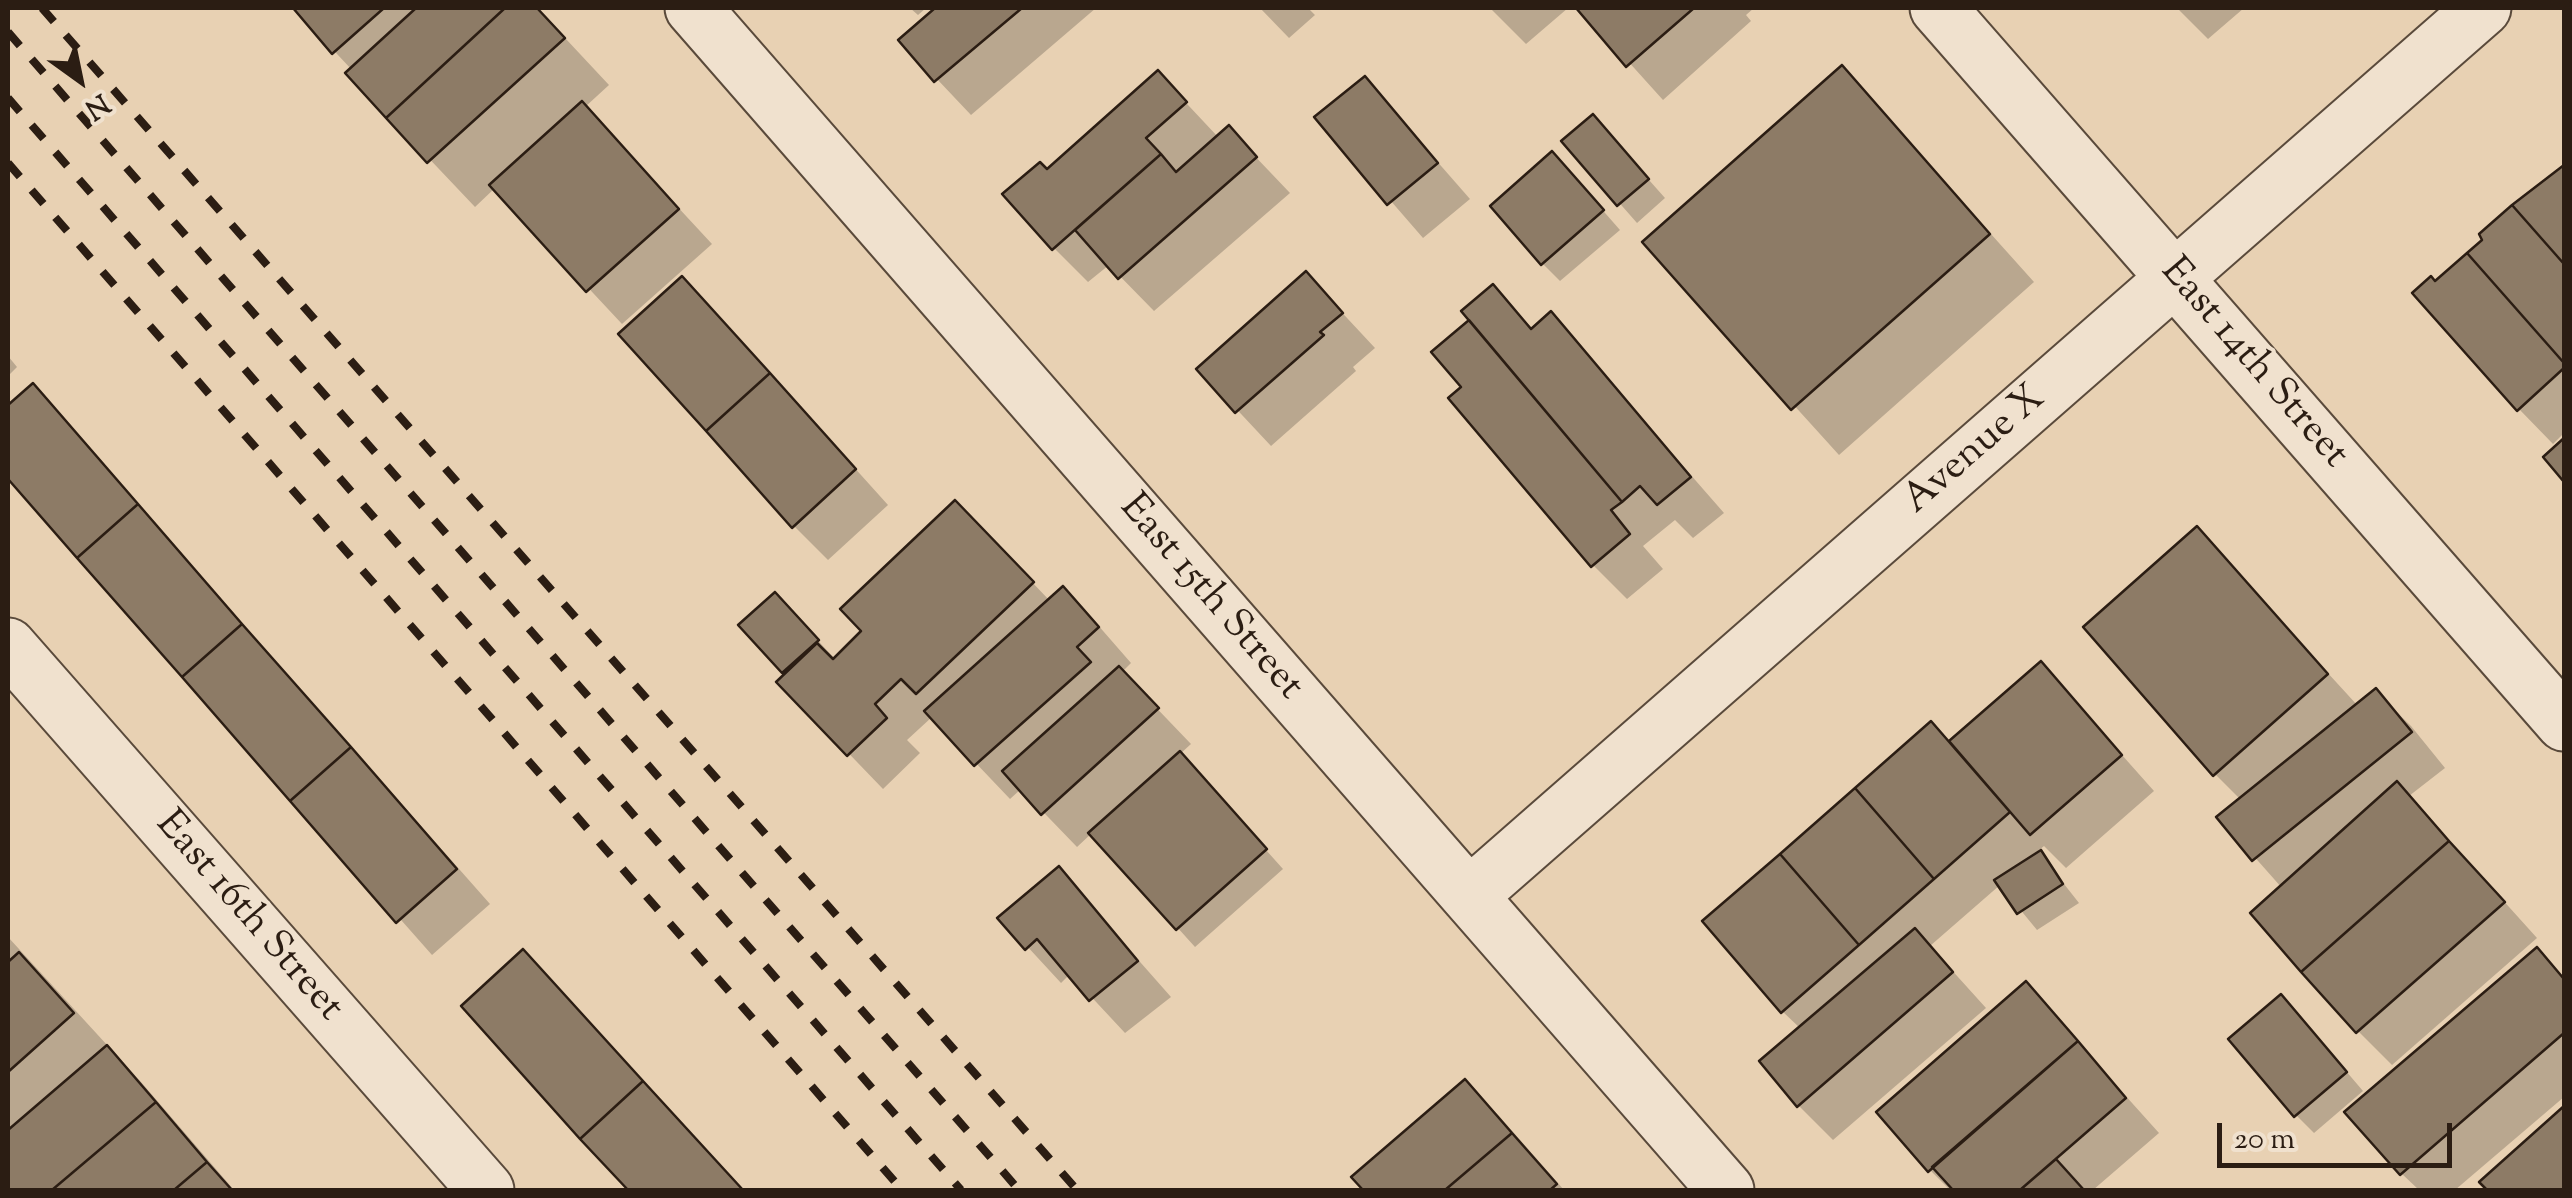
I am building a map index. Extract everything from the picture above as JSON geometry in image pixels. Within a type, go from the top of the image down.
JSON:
[{"type":"street","name":"East 15th Street","points":[[693,8],[1726,1190]]},
{"type":"street","name":"East 14th Street","points":[[1938,8],[2564,723]]},
{"type":"street","name":"Avenue X","points":[[1469,896],[2484,8]]},
{"type":"street","name":"East 16th Street","points":[[8,646],[486,1190]]},
{"type":"building","points":[[293,8],[384,8],[332,54]]},
{"type":"building","points":[[416,8],[505,8],[386,118],[345,73]]},
{"type":"building","points":[[505,8],[537,8],[565,38],[427,163],[386,118]]},
{"type":"building","points":[[935,8],[1022,8],[934,82],[898,40]]},
{"type":"building","points":[[1576,8],[1694,8],[1626,67]]},
{"type":"building","points":[[1842,65],[1990,234],[1791,410],[1642,242]]},
{"type":"building","points":[[1158,70],[1187,102],[1146,138],[1161,154],[1052,250],[1002,194],[1040,162],[1047,169]]},
{"type":"building","points":[[1365,76],[1438,163],[1387,205],[1314,117]]},
{"type":"building","points":[[582,101],[679,209],[586,292],[489,185]]},
{"type":"building","points":[[1593,114],[1649,179],[1617,206],[1561,141]]},
{"type":"building","points":[[1229,125],[1257,157],[1118,279],[1075,230],[1161,154],[1176,172]]},
{"type":"building","points":[[1552,151],[1604,210],[1541,265],[1490,206]]},
{"type":"building","points":[[2564,165],[2564,264],[2512,205]]},
{"type":"building","points":[[2512,205],[2564,264],[2564,363],[2467,253],[2482,240],[2479,234]]},
{"type":"building","points":[[2467,253],[2564,363],[2564,368],[2517,411],[2412,293],[2431,276],[2435,281]]},
{"type":"building","points":[[1306,271],[1343,313],[1320,332],[1324,335],[1235,413],[1196,369]]},
{"type":"building","points":[[682,276],[770,373],[706,431],[618,334]]},
{"type":"building","points":[[1493,284],[1531,329],[1551,311],[1691,477],[1657,505],[1640,486],[1622,502],[1461,311]]},
{"type":"building","points":[[1469,320],[1622,502],[1611,510],[1630,534],[1591,567],[1448,398],[1461,387],[1431,352]]},
{"type":"building","points":[[770,373],[856,469],[792,528],[706,431]]},
{"type":"building","points":[[33,383],[138,504],[77,558],[8,479],[8,405]]},
{"type":"building","points":[[2564,438],[2564,482],[2543,457]]},
{"type":"building","points":[[955,500],[1034,582],[916,694],[901,679],[875,704],[887,718],[847,756],[776,682],[817,643],[833,659],[861,631],[840,609]]},
{"type":"building","points":[[138,504],[242,624],[182,677],[77,558]]},
{"type":"building","points":[[2197,526],[2328,674],[2213,776],[2083,627]]},
{"type":"building","points":[[1063,586],[1099,627],[1077,647],[1091,662],[974,766],[924,711]]},
{"type":"building","points":[[775,592],[819,640],[782,673],[738,625]]},
{"type":"building","points":[[242,624],[351,747],[290,801],[182,677]]},
{"type":"building","points":[[2041,661],[2122,755],[2030,835],[1949,741]]},
{"type":"building","points":[[1119,666],[1159,708],[1041,815],[1002,771]]},
{"type":"building","points":[[2376,688],[2412,732],[2252,861],[2216,817]]},
{"type":"building","points":[[1931,721],[2010,812],[1934,879],[1855,788]]},
{"type":"building","points":[[351,747],[457,869],[396,923],[290,801]]},
{"type":"building","points":[[1180,751],[1267,849],[1176,930],[1088,833]]},
{"type":"building","points":[[2397,781],[2449,841],[2301,972],[2250,913]]},
{"type":"building","points":[[1855,788],[1934,879],[1859,945],[1780,854]]},
{"type":"building","points":[[2449,841],[2505,902],[2356,1033],[2301,972]]},
{"type":"building","points":[[2041,850],[2063,884],[2017,914],[1994,880]]},
{"type":"building","points":[[1780,854],[1859,945],[1781,1013],[1702,921]]},
{"type":"building","points":[[1059,866],[1138,961],[1089,1001],[1037,939],[1025,950],[997,918]]},
{"type":"building","points":[[1915,928],[1953,972],[1797,1107],[1759,1061]]},
{"type":"building","points":[[2537,947],[2564,979],[2564,1033],[2400,1175],[2344,1112]]},
{"type":"building","points":[[523,949],[643,1081],[580,1139],[461,1006]]},
{"type":"building","points":[[19,952],[74,1013],[8,1072],[8,962]]},
{"type":"building","points":[[2026,981],[2078,1041],[1928,1172],[1876,1112]]},
{"type":"building","points":[[2281,994],[2347,1072],[2294,1117],[2228,1039]]},
{"type":"building","points":[[2078,1041],[2126,1098],[2020,1190],[1953,1190],[1932,1167]]},
{"type":"building","points":[[107,1045],[156,1102],[52,1190],[8,1190],[8,1130]]},
{"type":"building","points":[[1465,1079],[1512,1133],[1445,1190],[1363,1190],[1351,1177]]},
{"type":"building","points":[[643,1081],[743,1190],[628,1190],[580,1139]]},
{"type":"building","points":[[156,1102],[207,1162],[174,1190],[52,1190]]},
{"type":"building","points":[[2564,1106],[2564,1190],[2487,1190],[2479,1182]]},
{"type":"building","points":[[1512,1133],[1557,1184],[1550,1190],[1445,1190]]},
{"type":"building","points":[[2056,1159],[2084,1190],[2020,1190]]},
{"type":"building","points":[[207,1162],[232,1190],[174,1190]]},
{"type":"railway","points":[[42,8],[1077,1190]]},
{"type":"railway","points":[[8,32],[1019,1190]]},
{"type":"railway","points":[[8,98],[961,1190]]},
{"type":"railway","points":[[8,163],[902,1190]]}]
